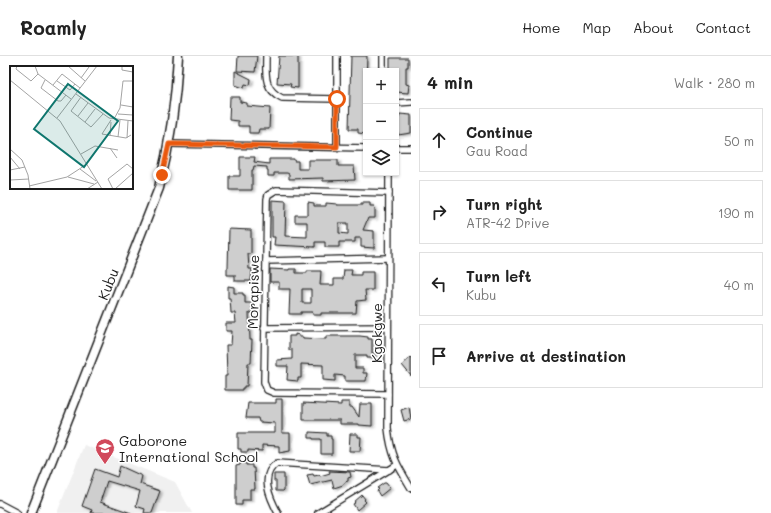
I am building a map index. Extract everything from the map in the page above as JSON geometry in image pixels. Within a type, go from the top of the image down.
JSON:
[{"type":"main road","name":"Kubu","points":[[31,513],[160,182],[169,144],[174,111],[178,56]]},
{"type":"street","points":[[266,56],[267,84],[274,94],[282,98],[337,99]]},
{"type":"street","points":[[337,56],[337,147]]},
{"type":"street","points":[[383,56],[383,68]]},
{"type":"street","points":[[399,103],[411,102]]},
{"type":"street","points":[[169,144],[363,148]]},
{"type":"street","points":[[399,148],[411,148]]},
{"type":"street","name":"Kgokgwe","points":[[389,176],[388,428],[390,445],[397,465],[409,481],[411,488]]},
{"type":"street","name":"Morapiswe","points":[[388,193],[274,191],[268,195],[264,328],[264,382],[267,390],[274,392],[388,394]]},
{"type":"street","points":[[266,261],[388,258]]},
{"type":"street","points":[[264,328],[388,327]]},
{"type":"street","points":[[278,513],[269,495],[268,484],[268,474],[272,467],[277,463],[389,470]]},
{"type":"street","points":[[318,513],[397,465]]},
{"type":"street","points":[[0,504],[17,513]]},
{"type":"shaded area","name":"Gaborone International School","points":[[84,445],[175,482],[192,513],[57,513]]},
{"type":"building","points":[[238,56],[257,56],[255,72],[237,71]]},
{"type":"building","points":[[279,56],[298,56],[298,88],[290,87],[291,84],[277,83]]},
{"type":"building","points":[[351,56],[367,56],[367,68],[363,68],[363,134],[358,133],[358,129],[349,129]]},
{"type":"building","points":[[390,58],[408,58],[408,67],[406,67],[406,84],[409,85],[408,93],[399,92],[399,68],[390,68]]},
{"type":"building","points":[[235,71],[251,79],[250,85],[245,84],[244,88],[235,85]]},
{"type":"building","points":[[230,97],[240,97],[240,102],[247,103],[247,106],[270,108],[269,129],[259,129],[258,133],[249,133],[249,126],[238,126],[238,121],[229,120]]},
{"type":"building","points":[[400,114],[411,115],[411,133],[399,135]]},
{"type":"building","points":[[240,157],[255,157],[254,162],[269,164],[269,159],[294,159],[294,161],[298,161],[298,169],[308,169],[308,160],[338,160],[338,166],[354,166],[355,180],[323,181],[323,178],[289,179],[289,174],[287,173],[274,173],[274,176],[268,176],[267,167],[254,166],[252,170],[252,190],[229,190],[229,176],[240,176]]},
{"type":"building","points":[[272,200],[286,201],[285,236],[307,237],[307,222],[295,222],[295,215],[308,215],[308,202],[314,203],[314,206],[326,206],[326,203],[337,205],[362,205],[362,203],[370,203],[370,206],[374,206],[375,209],[375,218],[368,218],[363,230],[374,231],[374,248],[361,247],[361,238],[355,238],[355,242],[339,242],[339,247],[325,247],[325,242],[315,242],[315,247],[274,245],[275,237],[272,237]],"holes":[[[339,223],[348,223],[348,234],[339,233]]]},
{"type":"building","points":[[229,229],[251,230],[251,254],[248,254],[249,269],[252,269],[251,281],[235,281],[235,275],[227,275]]},
{"type":"building","points":[[270,269],[296,269],[296,273],[321,271],[320,285],[334,285],[334,279],[343,279],[344,270],[352,270],[351,275],[361,275],[361,272],[373,272],[373,290],[365,290],[366,300],[357,301],[356,313],[321,313],[321,315],[313,315],[313,312],[301,312],[301,314],[289,314],[290,289],[279,289],[279,282],[270,282]],"holes":[[[302,289],[311,289],[311,303],[302,303]]]},
{"type":"building","points":[[228,286],[234,287],[234,293],[243,293],[243,295],[245,295],[245,303],[252,303],[252,313],[249,313],[250,340],[252,340],[251,363],[248,363],[247,386],[244,386],[242,390],[225,390],[225,376],[227,376],[226,345],[231,345],[232,331],[226,331],[226,323],[236,323],[235,313],[231,313],[230,298],[228,298]]},
{"type":"building","points":[[295,334],[303,338],[326,339],[326,336],[360,336],[372,339],[372,353],[375,354],[375,358],[367,358],[367,355],[355,355],[355,368],[363,368],[363,373],[367,373],[366,381],[345,381],[345,376],[335,375],[335,381],[323,380],[323,365],[301,364],[301,378],[298,378],[298,381],[287,380],[288,366],[277,366],[277,360],[292,359],[292,350],[289,350],[289,336],[295,336]]},
{"type":"building","points":[[411,357],[411,376],[402,365]]},
{"type":"building","points":[[276,399],[282,399],[282,433],[290,433],[290,451],[279,453],[279,446],[262,445],[262,451],[248,450],[248,452],[241,452],[241,449],[238,449],[238,433],[275,433],[275,423],[259,422],[258,418],[246,418],[248,403],[276,403]]},
{"type":"building","points":[[341,402],[349,402],[349,407],[352,407],[359,417],[360,404],[372,404],[372,426],[340,424],[340,420],[303,420],[303,403],[341,405]]},
{"type":"building","points":[[409,407],[411,419],[404,421],[401,410]]},
{"type":"building","points":[[309,432],[327,433],[327,436],[331,436],[332,454],[321,454],[321,439],[309,438]]},
{"type":"building","points":[[350,434],[358,434],[358,437],[361,437],[360,451],[349,451]]},
{"type":"building","points":[[240,463],[252,465],[252,468],[254,468],[255,489],[250,489],[250,500],[242,500],[242,505],[236,505],[236,466],[240,465]]},
{"type":"building","points":[[120,466],[142,476],[140,484],[160,491],[152,513],[144,513],[145,509],[136,506],[140,491],[107,481],[100,502],[131,513],[91,513],[92,510],[82,506],[95,469],[117,477]]},
{"type":"building","points":[[329,471],[350,472],[351,477],[348,478],[348,481],[343,485],[334,488],[332,480],[310,485],[307,475],[313,474],[314,476],[320,476],[330,473]]},
{"type":"building","points":[[274,474],[284,474],[283,491],[276,491]]},
{"type":"building","points":[[386,483],[390,488],[380,496],[377,491],[379,489],[377,488]]},
{"type":"building","points":[[362,495],[366,502],[357,510],[353,504]]},
{"type":"place","name":"Gaborone International School","points":[[105,465]]},
{"type":"route","points":[[162,175],[169,144],[337,147],[337,99]]}]
